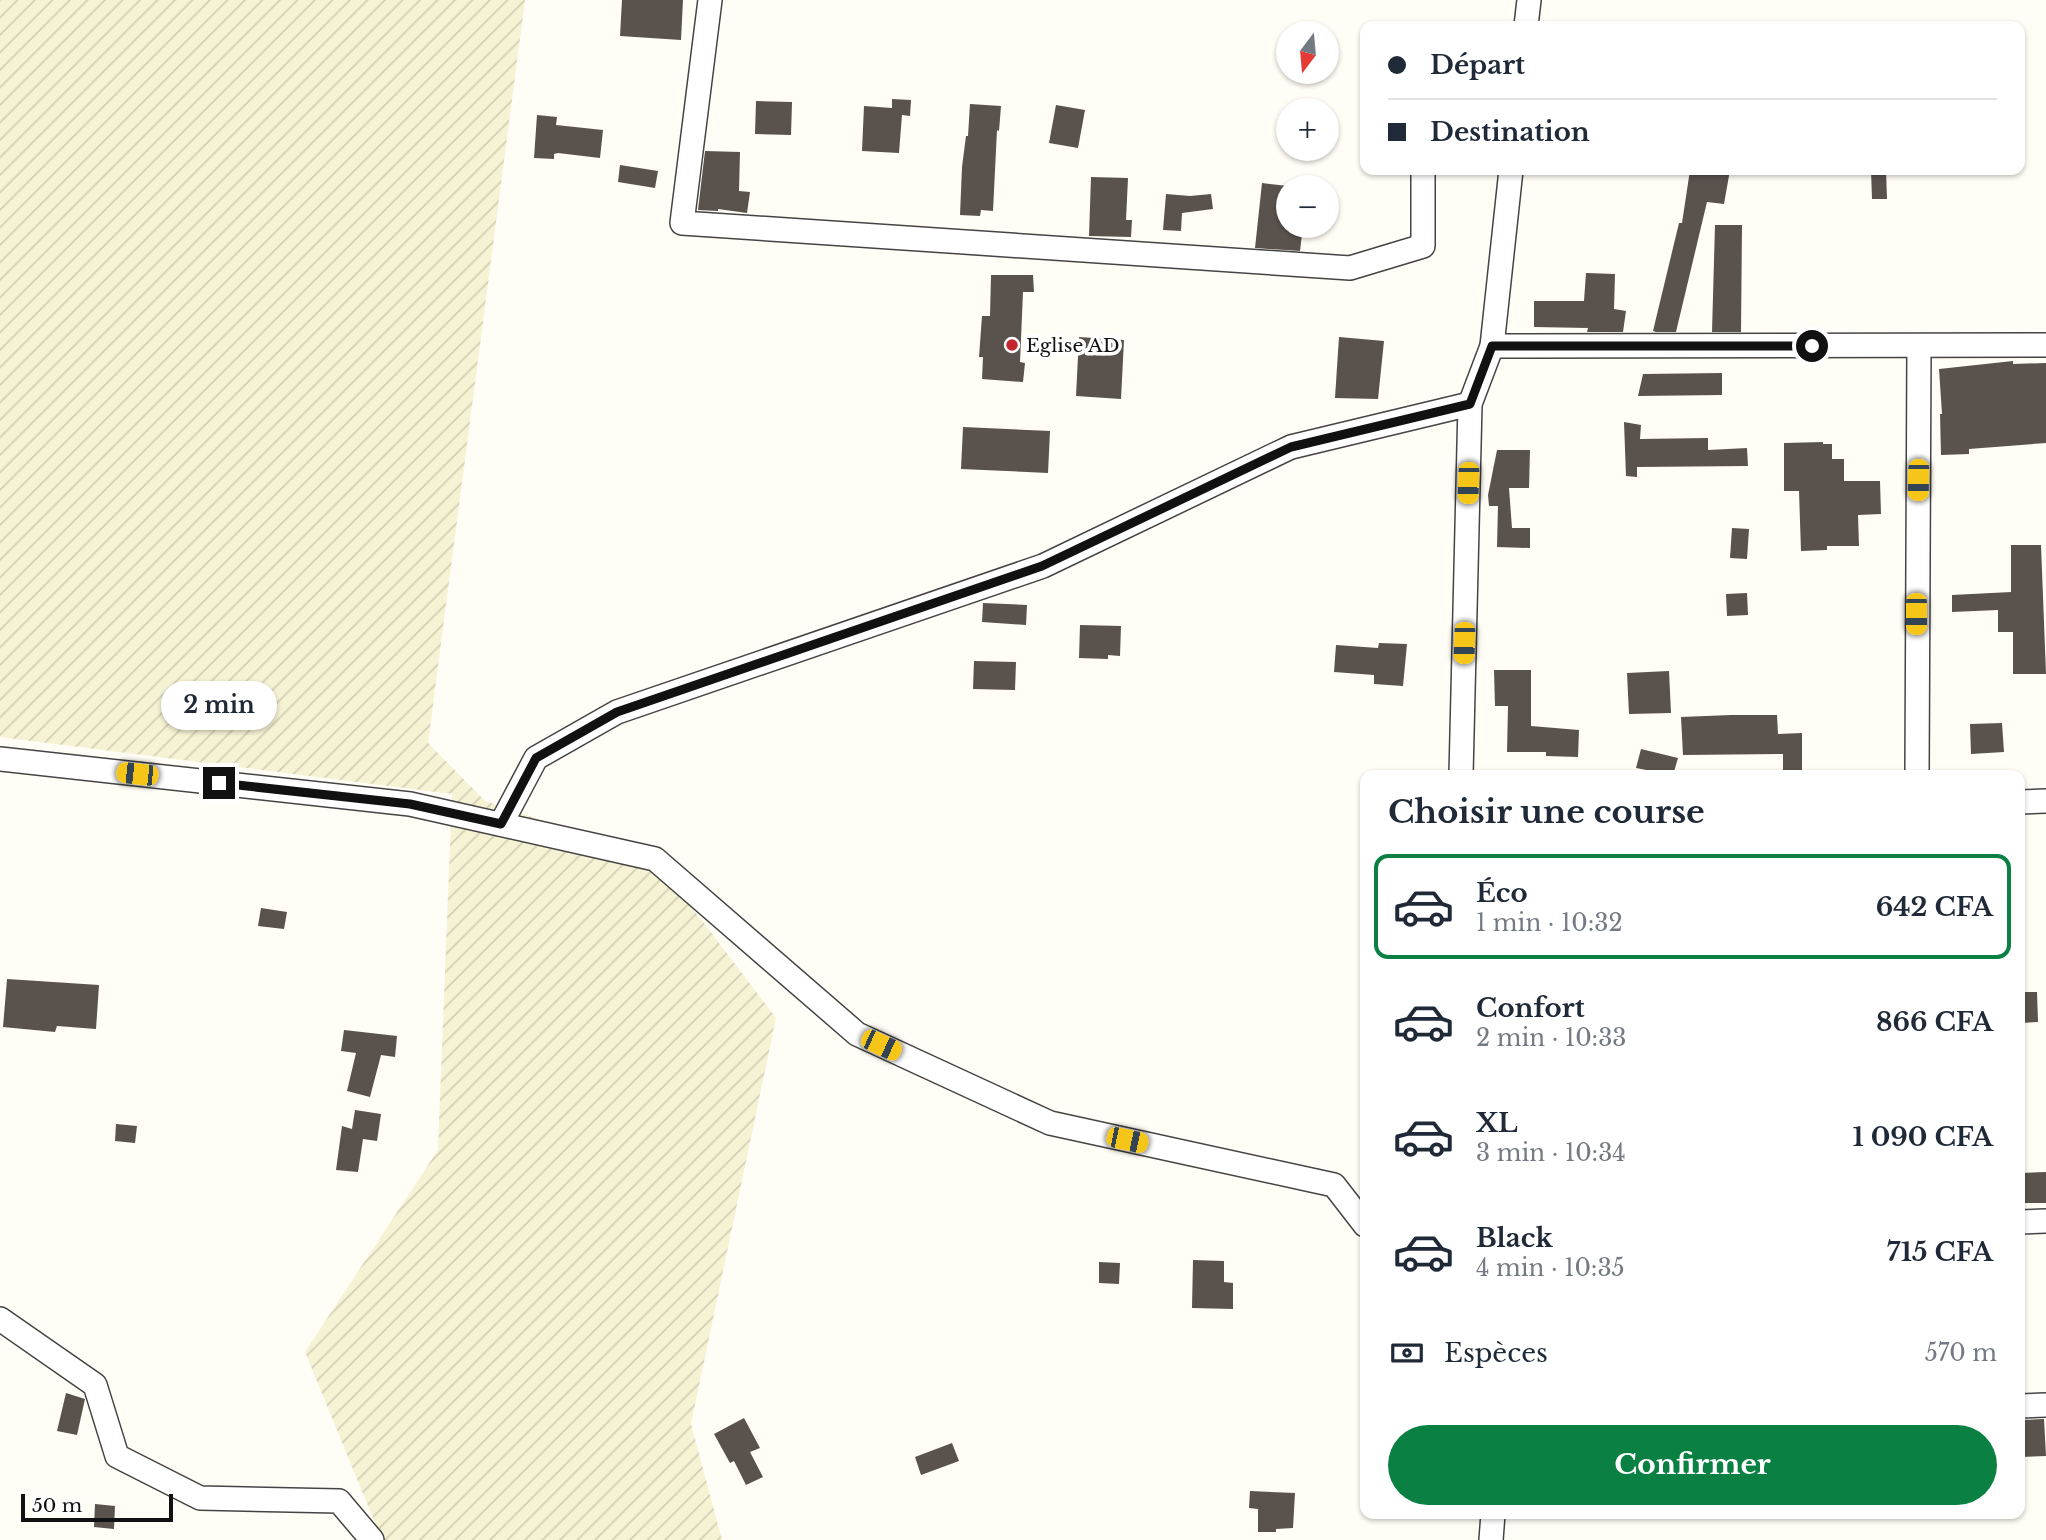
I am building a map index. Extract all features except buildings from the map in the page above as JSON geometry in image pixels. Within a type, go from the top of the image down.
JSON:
[{"type":"street","points":[[710,0],[682,223],[1350,268],[1423,246],[1423,175]]},
{"type":"street","points":[[1527,21],[1529,0]]},
{"type":"street","points":[[1461,770],[1470,404],[1492,346],[1510,175]]},
{"type":"street","points":[[1492,346],[2046,345]]},
{"type":"street","points":[[1917,770],[1919,346]]},
{"type":"street","points":[[501,824],[536,758],[617,712],[1042,566],[1291,447],[1470,404]]},
{"type":"street","points":[[0,759],[410,804],[655,859],[857,1034],[1050,1123],[1334,1185],[1360,1219]]},
{"type":"street","points":[[2025,802],[2046,801]]},
{"type":"street","points":[[2025,1222],[2046,1221]]},
{"type":"street","points":[[0,1319],[95,1385],[117,1456],[200,1498],[339,1501],[372,1540]]},
{"type":"street","points":[[2025,1406],[2046,1405]]},
{"type":"street","points":[[1491,1540],[1493,1519]]},
{"type":"shaded area","points":[[0,0],[525,0],[428,743],[485,801],[655,859],[776,1018],[691,1424],[722,1540],[382,1540],[305,1352],[438,1150],[452,794],[0,737]]},
{"type":"place","name":"Eglise AD","points":[[1012,345]]},
{"type":"route","points":[[219,783],[410,804],[501,824],[536,758],[617,712],[1042,566],[1291,447],[1470,404],[1492,346],[1812,346]]}]
